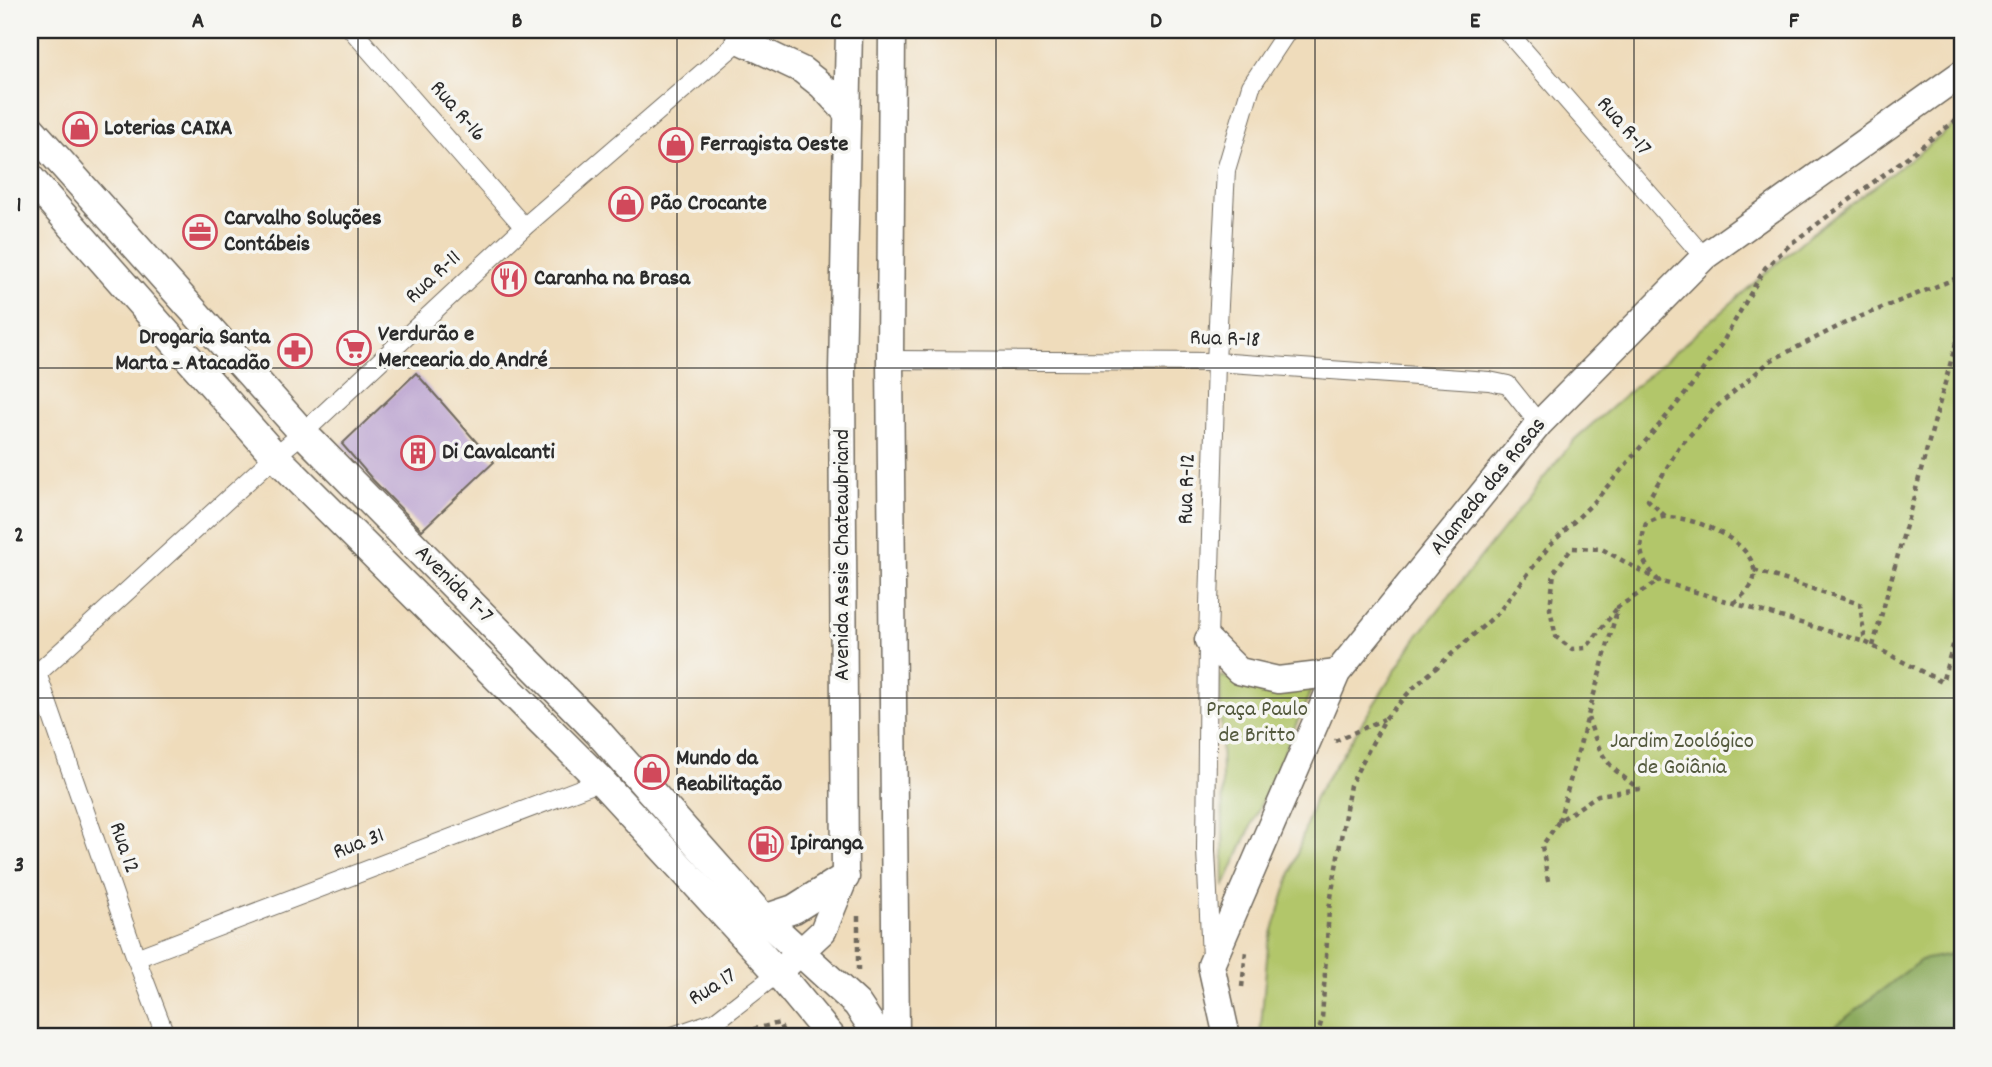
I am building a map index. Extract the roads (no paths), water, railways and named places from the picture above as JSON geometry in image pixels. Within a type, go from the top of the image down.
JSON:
[{"type":"main road","name":"Avenida Assis Chateaubriand","points":[[778,973],[823,931],[845,877],[842,371],[849,30]]},
{"type":"main road","name":"Avenida Assis Chateaubriand","points":[[892,30],[890,360],[895,1037]]},
{"type":"main road","points":[[745,35],[802,70],[821,85],[847,113]]},
{"type":"main road","name":"Alameda das Rosas","points":[[1211,965],[1337,673],[1539,424],[1703,257],[1962,74]]},
{"type":"main road","name":"Avenida T-7","points":[[30,128],[303,433],[597,732],[764,919],[857,1004],[878,1037]]},
{"type":"main road","name":"Avenida T-7","points":[[30,178],[275,456],[601,781],[778,973]]},
{"type":"main road","points":[[1208,640],[1239,671],[1278,680],[1337,673]]},
{"type":"main road","points":[[764,919],[794,909],[845,877]]},
{"type":"main road","points":[[1211,965],[1227,1037]]},
{"type":"main road","points":[[778,973],[831,1037]]},
{"type":"street","name":"Rua R-16","points":[[352,30],[524,227]]},
{"type":"street","name":"Rua R-12","points":[[1211,965],[1206,850],[1208,640],[1216,362],[1226,170],[1251,86],[1288,30]]},
{"type":"street","name":"Rua R-17","points":[[1506,30],[1703,257]]},
{"type":"street","name":"Rua R-11","points":[[32,673],[303,433],[524,227],[745,35]]},
{"type":"street","name":"Rua R-18","points":[[890,360],[1216,362],[1489,381],[1508,385],[1539,424]]},
{"type":"street","name":"Rua 12","points":[[32,673],[166,1037]]},
{"type":"street","name":"Rua 31","points":[[136,958],[601,781]]},
{"type":"street","name":"Rua 17","points":[[670,1037],[716,1021],[778,973]]},
{"type":"place","name":"Loterias CAIXA","points":[[80,129]]},
{"type":"place","name":"Ferragista Oeste","points":[[676,145]]},
{"type":"place","name":"Pão Crocante","points":[[626,204]]},
{"type":"place","name":"Carvalho Soluções Contábeis","points":[[200,232]]},
{"type":"place","name":"Caranha na Brasa","points":[[509,279]]},
{"type":"place","name":"Verdurão e Mercearia do André","points":[[354,348]]},
{"type":"place","name":"Drogaria Santa Marta - Atacadão","points":[[295,351]]},
{"type":"place","name":"Di Cavalcanti","points":[[418,453]]},
{"type":"place","name":"Mundo da Reabilitação","points":[[652,772]]},
{"type":"place","name":"Ipiranga","points":[[766,844]]},
{"type":"park label","name":"Praça Paulo de Britto","points":[[1257,723]]},
{"type":"park label","name":"Jardim Zoológico de Goiânia","points":[[1682,755]]}]
